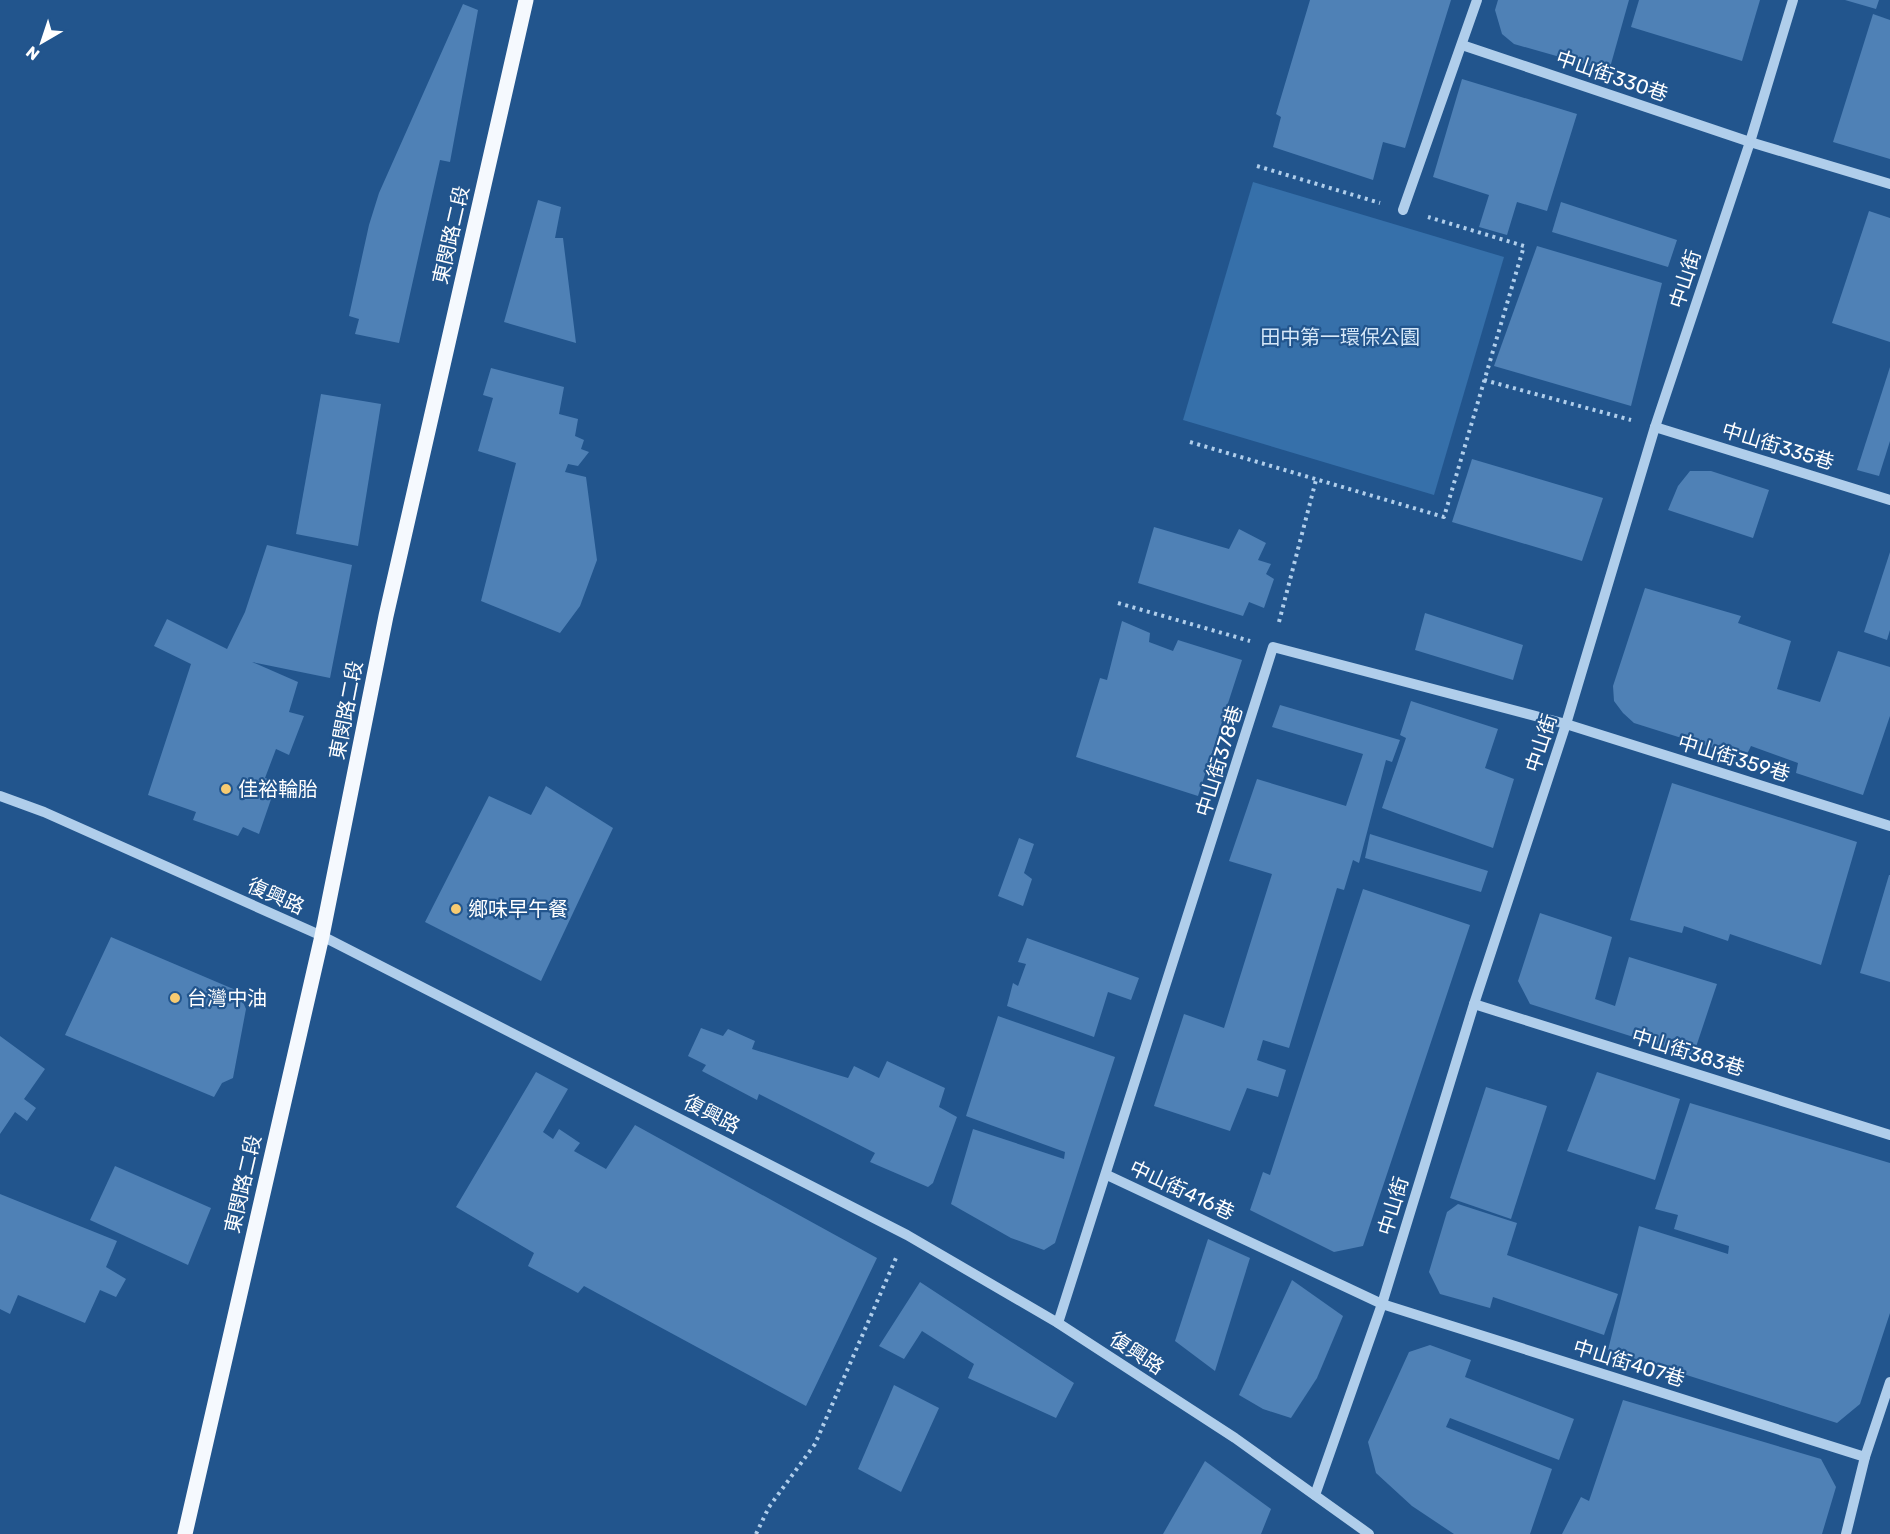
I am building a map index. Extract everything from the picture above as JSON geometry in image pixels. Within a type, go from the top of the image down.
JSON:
[{"type":"main road","name":"東閔路二段","points":[[184,1534],[322,936],[386,616],[526,0]]},
{"type":"street","points":[[1404,210],[1477,0]]},
{"type":"street","name":"中山街","points":[[1315,1495],[1382,1304],[1474,1004],[1566,724],[1655,427],[1750,142],[1792,0]]},
{"type":"street","name":"中山街330巷","points":[[1462,45],[1750,142],[1890,184]]},
{"type":"street","name":"中山街335巷","points":[[1655,427],[1890,500]]},
{"type":"street","points":[[1273,647],[1566,724]]},
{"type":"street","name":"中山街378巷","points":[[1107,1174],[1273,647]]},
{"type":"street","name":"中山街359巷","points":[[1566,724],[1890,826]]},
{"type":"street","name":"復興路","points":[[0,796],[44,812],[322,936],[907,1235],[1058,1323],[1235,1438],[1369,1534]]},
{"type":"street","name":"中山街383巷","points":[[1474,1004],[1890,1135]]},
{"type":"street","name":"中山街416巷","points":[[1058,1323],[1107,1174],[1382,1304]]},
{"type":"street","name":"中山街407巷","points":[[1382,1304],[1865,1457]]},
{"type":"street","points":[[1846,1534],[1865,1457],[1890,1382]]},
{"type":"path","points":[[1190,442],[1444,517],[1524,246],[1257,166]]},
{"type":"path","points":[[1484,380],[1655,427]]},
{"type":"path","points":[[1118,603],[1273,647],[1316,480]]},
{"type":"path","points":[[756,1534],[769,1507],[815,1444],[907,1235]]},
{"type":"green space","name":"田中第一環保公園","points":[[1253,182],[1504,257],[1434,495],[1183,420]]},
{"type":"building","points":[[1310,0],[1451,0],[1405,148],[1383,142],[1373,180],[1273,147],[1281,117],[1276,114]]},
{"type":"building","points":[[1498,0],[1629,0],[1609,71],[1514,44],[1502,34],[1495,10]]},
{"type":"building","points":[[1639,0],[1760,0],[1742,61],[1631,27]]},
{"type":"building","points":[[1845,0],[1879,0],[1876,9]]},
{"type":"building","points":[[463,4],[478,10],[450,162],[440,160],[399,343],[355,334],[359,319],[349,316],[369,225],[379,193]]},
{"type":"building","points":[[1873,14],[1890,20],[1890,159],[1833,142]]},
{"type":"building","points":[[1462,79],[1577,114],[1547,211],[1517,202],[1507,235],[1479,227],[1489,195],[1433,177]]},
{"type":"building","points":[[538,200],[561,207],[555,238],[563,238],[576,343],[504,322]]},
{"type":"building","points":[[1561,202],[1677,240],[1668,267],[1552,232]]},
{"type":"building","points":[[1869,211],[1890,218],[1890,342],[1832,323]]},
{"type":"building","points":[[1537,246],[1662,283],[1631,406],[1494,366]]},
{"type":"building","points":[[1890,367],[1890,441],[1879,476],[1857,470]]},
{"type":"building","points":[[491,368],[564,387],[559,414],[578,419],[575,436],[584,440],[581,449],[589,452],[578,466],[568,464],[565,472],[586,477],[597,560],[580,606],[560,633],[481,601],[516,463],[478,451],[493,398],[483,395]]},
{"type":"building","points":[[321,394],[381,404],[358,546],[296,534]]},
{"type":"building","points":[[1472,459],[1603,498],[1582,561],[1452,522]]},
{"type":"building","points":[[1690,471],[1711,471],[1769,490],[1753,538],[1668,510],[1678,486]]},
{"type":"building","points":[[1154,527],[1229,549],[1239,529],[1266,543],[1258,560],[1271,564],[1266,574],[1274,579],[1264,608],[1249,602],[1243,616],[1138,583]]},
{"type":"building","points":[[267,545],[352,565],[330,678],[252,662],[298,682],[289,712],[304,716],[289,755],[276,749],[265,778],[277,782],[259,834],[243,827],[238,836],[193,820],[196,812],[148,795],[191,664],[154,646],[167,619],[227,649],[245,612]]},
{"type":"building","points":[[1890,552],[1890,630],[1887,640],[1864,632]]},
{"type":"building","points":[[1645,588],[1741,616],[1738,623],[1791,641],[1777,689],[1820,702],[1838,651],[1890,667],[1890,716],[1863,795],[1796,773],[1798,763],[1751,746],[1745,758],[1634,723],[1623,713],[1614,701],[1613,686]]},
{"type":"building","points":[[1425,613],[1523,645],[1513,680],[1415,650]]},
{"type":"building","points":[[1122,621],[1150,633],[1149,642],[1173,651],[1178,640],[1242,660],[1198,796],[1076,757],[1100,678],[1107,680]]},
{"type":"building","points":[[1411,701],[1498,729],[1485,768],[1514,779],[1493,848],[1382,808],[1406,738],[1400,735]]},
{"type":"building","points":[[1280,705],[1400,740],[1392,762],[1386,760],[1359,863],[1353,860],[1344,890],[1337,888],[1289,1048],[1263,1040],[1257,1060],[1286,1070],[1278,1097],[1247,1088],[1230,1131],[1154,1106],[1184,1014],[1224,1028],[1272,874],[1229,861],[1257,779],[1346,806],[1363,754],[1272,727]]},
{"type":"building","points":[[1672,783],[1857,842],[1821,965],[1730,934],[1728,941],[1684,926],[1682,933],[1630,920]]},
{"type":"building","points":[[546,786],[613,828],[541,981],[425,922],[489,796],[531,815]]},
{"type":"building","points":[[1370,834],[1488,871],[1481,892],[1365,858]]},
{"type":"building","points":[[1019,838],[1034,844],[1024,873],[1032,879],[1023,906],[998,896]]},
{"type":"building","points":[[1890,875],[1890,982],[1860,973]]},
{"type":"building","points":[[1363,889],[1470,925],[1363,1246],[1334,1252],[1250,1210],[1263,1172],[1270,1175]]},
{"type":"building","points":[[1540,913],[1612,937],[1595,999],[1615,1006],[1629,957],[1717,984],[1693,1056],[1530,1004],[1518,981]]},
{"type":"building","points":[[111,937],[238,991],[246,1009],[233,1078],[222,1083],[214,1097],[65,1035]]},
{"type":"building","points":[[1027,938],[1139,978],[1131,1000],[1108,992],[1094,1037],[1007,1006],[1013,983],[1018,986],[1026,964],[1018,962]]},
{"type":"building","points":[[998,1016],[1115,1057],[1055,1243],[1044,1250],[1011,1238],[951,1204],[973,1129],[1064,1159],[1065,1152],[966,1116]]},
{"type":"building","points":[[701,1028],[723,1036],[728,1029],[755,1041],[752,1049],[848,1078],[854,1066],[879,1078],[887,1061],[945,1088],[939,1107],[957,1117],[933,1183],[928,1187],[870,1162],[875,1153],[759,1094],[757,1100],[702,1071],[706,1065],[688,1056]]},
{"type":"building","points":[[0,1036],[45,1069],[24,1099],[36,1108],[27,1121],[15,1112],[0,1134]]},
{"type":"building","points":[[536,1072],[568,1089],[543,1132],[553,1139],[559,1129],[580,1143],[574,1151],[606,1169],[635,1125],[877,1258],[806,1406],[584,1286],[578,1293],[528,1266],[534,1253],[456,1207]]},
{"type":"building","points":[[1597,1072],[1680,1099],[1655,1180],[1567,1151]]},
{"type":"building","points":[[1486,1087],[1547,1106],[1511,1219],[1450,1198]]},
{"type":"building","points":[[1690,1103],[1890,1163],[1890,1313],[1860,1404],[1837,1423],[1608,1350],[1639,1226],[1728,1254],[1729,1246],[1674,1229],[1678,1215],[1655,1209]]},
{"type":"building","points":[[115,1166],[211,1208],[188,1265],[90,1220]]},
{"type":"building","points":[[0,1194],[117,1241],[106,1267],[126,1279],[116,1297],[100,1290],[85,1323],[18,1295],[10,1314],[0,1309]]},
{"type":"building","points":[[1458,1204],[1517,1223],[1507,1255],[1618,1294],[1604,1335],[1493,1297],[1490,1308],[1440,1294],[1429,1272],[1447,1212]]},
{"type":"building","points":[[1208,1239],[1250,1258],[1215,1371],[1175,1341]]},
{"type":"building","points":[[1292,1280],[1343,1316],[1317,1378],[1291,1418],[1263,1409],[1239,1395]]},
{"type":"building","points":[[920,1282],[1074,1383],[1056,1418],[968,1378],[974,1364],[922,1331],[904,1359],[879,1346]]},
{"type":"building","points":[[1430,1345],[1471,1360],[1465,1377],[1574,1419],[1559,1460],[1450,1418],[1446,1427],[1552,1469],[1530,1534],[1454,1534],[1412,1506],[1376,1473],[1368,1442],[1409,1352]]},
{"type":"building","points":[[894,1385],[939,1408],[901,1492],[858,1469]]},
{"type":"building","points":[[1623,1400],[1821,1459],[1836,1487],[1822,1534],[1562,1534],[1581,1497],[1589,1501]]},
{"type":"building","points":[[1205,1461],[1271,1509],[1261,1534],[1163,1534]]},
{"type":"place","name":"佳裕輪胎","points":[[226,789]]},
{"type":"place","name":"鄉味早午餐","points":[[456,909]]},
{"type":"place","name":"台灣中油","points":[[175,998]]}]
